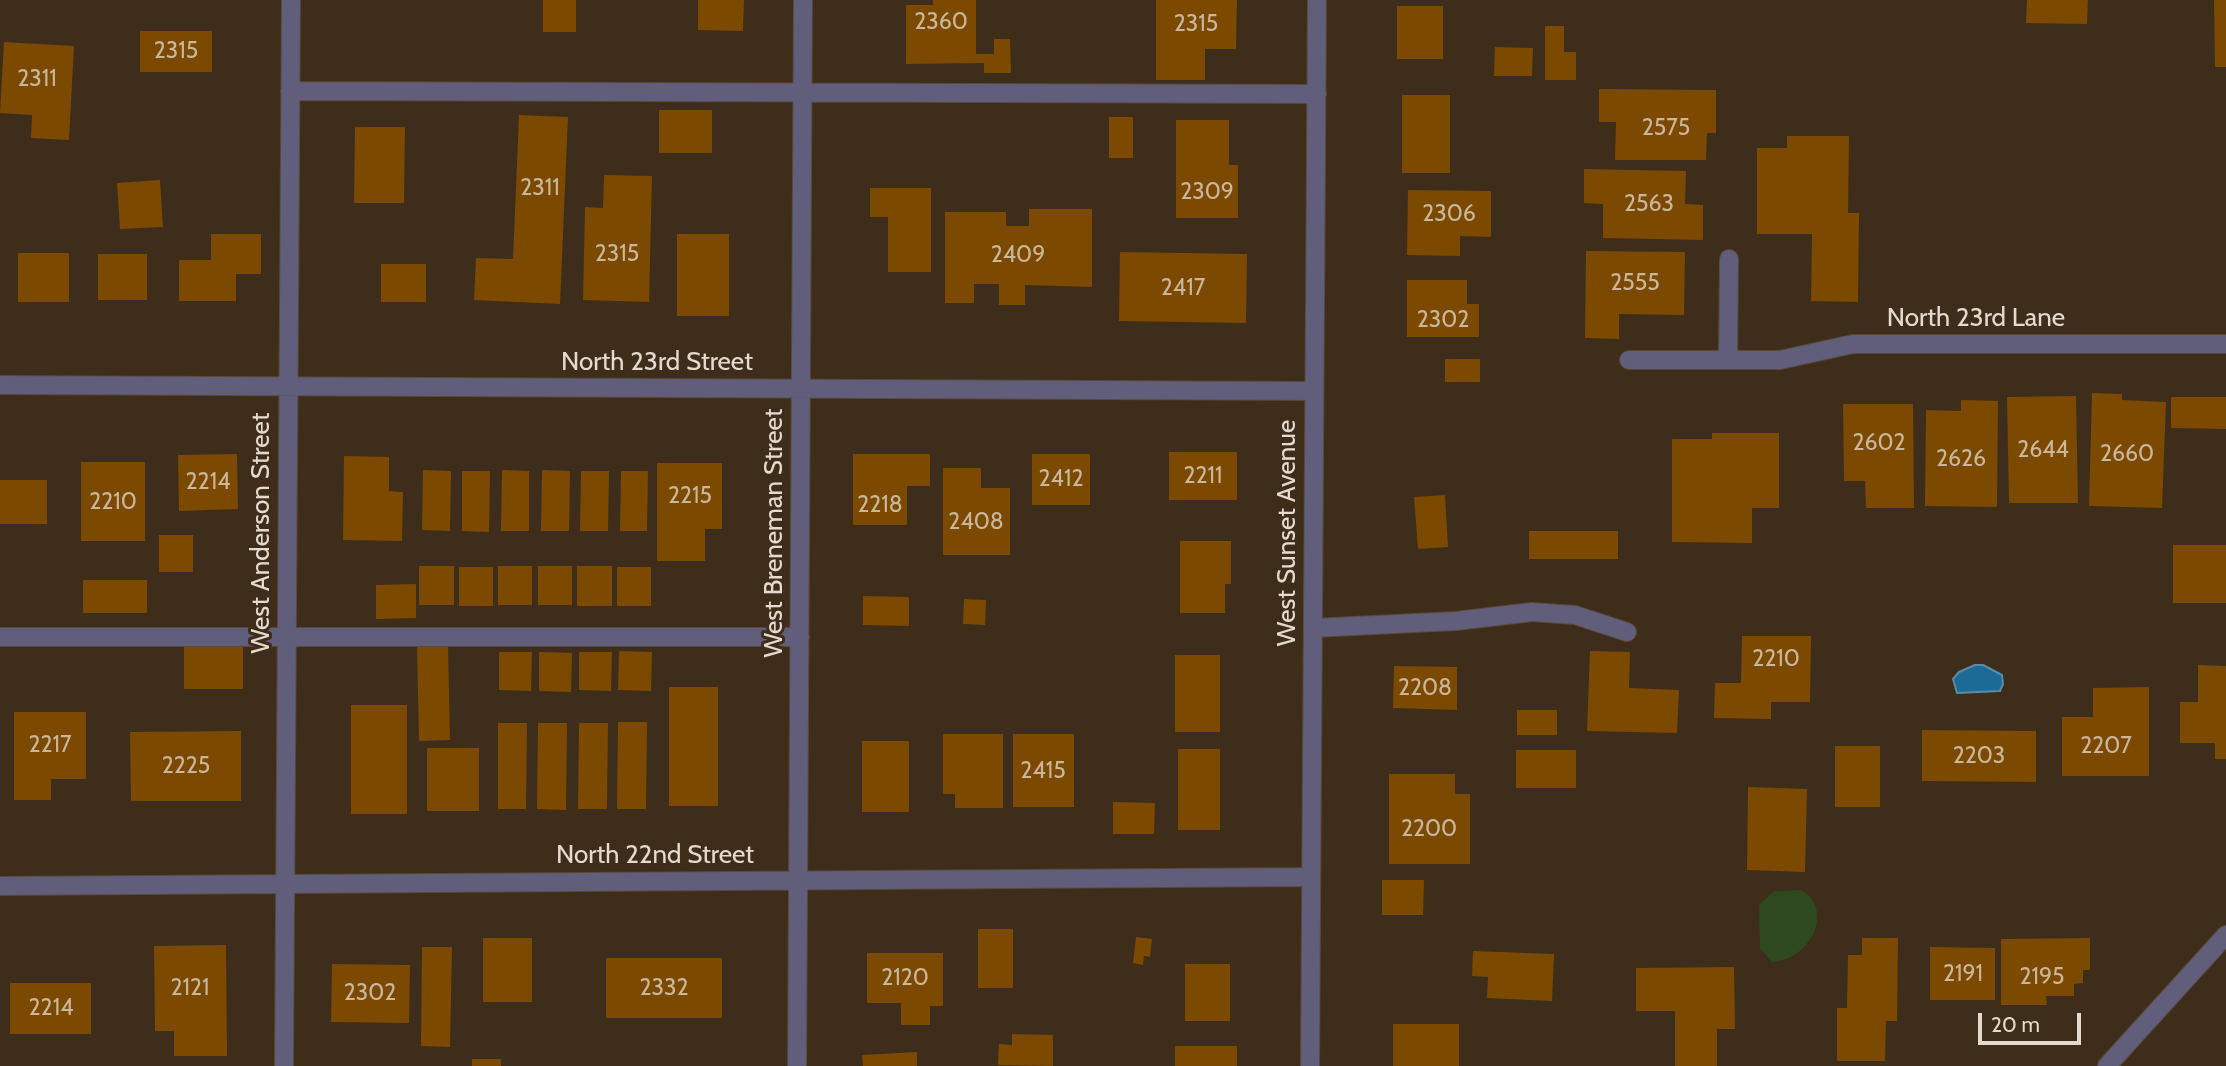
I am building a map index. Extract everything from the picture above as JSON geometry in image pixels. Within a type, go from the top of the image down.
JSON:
[{"type":"street","name":"West Anderson Street","points":[[284,1066],[291,0]]},
{"type":"street","name":"West Breneman Street","points":[[797,1066],[803,0]]},
{"type":"street","name":"West Sunset Avenue","points":[[1310,1066],[1317,0]]},
{"type":"street","points":[[290,91],[1317,94]]},
{"type":"street","points":[[1728,360],[1729,259]]},
{"type":"street","name":"North 23rd Lane","points":[[1629,360],[1780,360],[1853,344],[2226,344]]},
{"type":"street","name":"North 23rd Street","points":[[0,385],[1314,391]]},
{"type":"street","points":[[1313,628],[1456,621],[1532,612],[1575,615],[1627,632]]},
{"type":"street","points":[[0,637],[800,637]]},
{"type":"street","name":"North 22nd Street","points":[[0,886],[1311,877]]},
{"type":"street","points":[[2107,1066],[2226,935]]},
{"type":"green space","points":[[1801,890],[1811,898],[1816,909],[1814,932],[1798,953],[1772,962],[1760,948],[1759,905],[1774,891]]},
{"type":"water","points":[[1975,665],[1983,665],[2002,675],[2003,684],[2000,691],[1957,693],[1953,679],[1959,672]]},
{"type":"building","points":[[543,0],[576,0],[576,32],[543,32]]},
{"type":"building","points":[[698,0],[744,0],[743,31],[698,30]]},
{"type":"building","points":[[933,0],[976,0],[976,54],[994,54],[994,39],[1010,39],[1011,73],[984,73],[984,63],[906,64],[906,5],[933,5]]},
{"type":"building","points":[[1156,0],[1237,0],[1236,49],[1205,49],[1205,80],[1156,80]]},
{"type":"building","points":[[2027,0],[2088,0],[2087,24],[2026,23]]},
{"type":"building","points":[[2214,0],[2226,0],[2226,67],[2215,67]]},
{"type":"building","points":[[1397,6],[1443,6],[1443,59],[1397,59]]},
{"type":"building","points":[[1545,26],[1564,26],[1564,52],[1576,52],[1576,80],[1545,80]]},
{"type":"building","points":[[140,31],[212,31],[212,72],[140,72]]},
{"type":"building","points":[[4,42],[74,46],[69,140],[31,138],[32,115],[0,113]]},
{"type":"building","points":[[1495,47],[1533,48],[1532,76],[1494,76]]},
{"type":"building","points":[[1599,89],[1716,90],[1716,133],[1707,133],[1706,160],[1615,160],[1616,122],[1599,122]]},
{"type":"building","points":[[1402,95],[1450,95],[1450,173],[1402,173]]},
{"type":"building","points":[[659,110],[712,110],[712,153],[659,153]]},
{"type":"building","points":[[519,115],[568,117],[560,304],[474,300],[476,258],[513,259]]},
{"type":"building","points":[[1109,117],[1133,117],[1133,158],[1109,158]]},
{"type":"building","points":[[1176,120],[1229,120],[1229,165],[1238,165],[1238,218],[1176,218]]},
{"type":"building","points":[[355,127],[405,127],[404,203],[354,203]]},
{"type":"building","points":[[1787,136],[1849,136],[1848,213],[1859,213],[1858,302],[1811,301],[1812,234],[1757,234],[1757,148],[1787,148]]},
{"type":"building","points":[[1584,169],[1686,171],[1685,204],[1703,205],[1703,240],[1603,238],[1603,204],[1584,203]]},
{"type":"building","points":[[604,175],[652,176],[649,302],[583,300],[585,207],[603,208]]},
{"type":"building","points":[[160,180],[163,227],[120,229],[117,183]]},
{"type":"building","points":[[870,188],[931,188],[931,272],[888,272],[888,217],[870,217]]},
{"type":"building","points":[[1408,190],[1491,191],[1491,237],[1460,236],[1460,256],[1407,255]]},
{"type":"building","points":[[1029,209],[1092,209],[1092,287],[1025,285],[1025,305],[999,305],[999,284],[974,284],[974,303],[945,303],[945,212],[1006,212],[1006,226],[1029,226]]},
{"type":"building","points":[[211,234],[261,234],[261,274],[236,274],[236,301],[179,301],[179,260],[211,260]]},
{"type":"building","points":[[677,234],[729,234],[729,316],[677,316]]},
{"type":"building","points":[[1586,251],[1685,252],[1684,315],[1619,314],[1619,339],[1585,338]]},
{"type":"building","points":[[1120,252],[1247,254],[1246,323],[1119,321]]},
{"type":"building","points":[[18,253],[69,253],[69,302],[18,302]]},
{"type":"building","points":[[98,254],[147,254],[147,300],[98,300]]},
{"type":"building","points":[[381,264],[426,264],[426,302],[381,302]]},
{"type":"building","points":[[1407,280],[1467,280],[1467,304],[1479,304],[1479,337],[1407,337]]},
{"type":"building","points":[[1445,359],[1480,359],[1480,382],[1445,382]]},
{"type":"building","points":[[2092,393],[2122,394],[2122,400],[2166,402],[2162,508],[2089,506]]},
{"type":"building","points":[[2076,396],[2078,503],[2009,503],[2007,397]]},
{"type":"building","points":[[2171,397],[2226,397],[2226,429],[2171,428]]},
{"type":"building","points":[[1961,400],[1998,401],[1997,507],[1925,506],[1926,410],[1961,411]]},
{"type":"building","points":[[1843,404],[1913,404],[1914,508],[1866,508],[1865,481],[1844,481]]},
{"type":"building","points":[[1712,433],[1779,433],[1779,508],[1752,508],[1752,543],[1672,542],[1672,439],[1712,439]]},
{"type":"building","points":[[1169,452],[1237,452],[1237,500],[1169,500]]},
{"type":"building","points":[[237,454],[238,509],[179,511],[178,455]]},
{"type":"building","points":[[853,454],[930,454],[930,486],[907,486],[907,525],[853,525]]},
{"type":"building","points":[[1032,454],[1090,454],[1090,505],[1032,505]]},
{"type":"building","points":[[344,456],[389,457],[389,491],[403,492],[402,541],[343,540]]},
{"type":"building","points":[[81,462],[145,462],[145,541],[81,541]]},
{"type":"building","points":[[657,463],[722,463],[722,529],[705,529],[705,561],[657,561]]},
{"type":"building","points":[[943,468],[981,468],[981,488],[1010,488],[1010,555],[943,555]]},
{"type":"building","points":[[423,470],[451,471],[450,531],[422,530]]},
{"type":"building","points":[[502,470],[529,471],[529,531],[501,531]]},
{"type":"building","points":[[542,470],[570,471],[569,531],[541,531]]},
{"type":"building","points":[[462,471],[490,471],[489,532],[462,531]]},
{"type":"building","points":[[581,471],[609,471],[608,531],[580,531]]},
{"type":"building","points":[[621,471],[648,471],[647,531],[620,531]]},
{"type":"building","points":[[0,480],[47,480],[47,524],[0,524]]},
{"type":"building","points":[[1445,495],[1448,547],[1418,549],[1414,497]]},
{"type":"building","points":[[1529,531],[1618,531],[1618,559],[1529,559]]},
{"type":"building","points":[[159,535],[193,535],[193,572],[159,572]]},
{"type":"building","points":[[1180,541],[1231,541],[1231,584],[1225,584],[1225,613],[1180,613]]},
{"type":"building","points":[[2173,545],[2226,545],[2226,603],[2173,603]]},
{"type":"building","points":[[419,566],[454,566],[454,605],[419,605]]},
{"type":"building","points":[[498,566],[532,566],[532,605],[498,605]]},
{"type":"building","points":[[538,566],[572,566],[572,605],[538,605]]},
{"type":"building","points":[[577,566],[612,566],[612,606],[577,606]]},
{"type":"building","points":[[459,567],[493,567],[493,606],[459,606]]},
{"type":"building","points":[[617,567],[651,567],[651,606],[617,606]]},
{"type":"building","points":[[83,580],[147,580],[147,613],[83,613]]},
{"type":"building","points":[[416,584],[416,618],[376,619],[376,585]]},
{"type":"building","points":[[863,596],[909,597],[909,626],[863,625]]},
{"type":"building","points":[[964,599],[986,600],[985,625],[963,624]]},
{"type":"building","points":[[1742,636],[1811,636],[1810,702],[1771,702],[1771,719],[1714,718],[1715,683],[1741,683]]},
{"type":"building","points":[[417,645],[448,645],[450,740],[419,741]]},
{"type":"building","points":[[184,646],[243,646],[243,689],[184,689]]},
{"type":"building","points":[[619,651],[652,652],[651,691],[618,690]]},
{"type":"building","points":[[1590,651],[1630,652],[1629,688],[1679,690],[1677,733],[1587,731]]},
{"type":"building","points":[[499,652],[532,652],[531,691],[499,690]]},
{"type":"building","points":[[539,652],[572,653],[571,692],[539,691]]},
{"type":"building","points":[[579,652],[612,652],[611,691],[579,690]]},
{"type":"building","points":[[1175,655],[1220,655],[1220,732],[1175,732]]},
{"type":"building","points":[[2198,665],[2226,666],[2226,759],[2215,759],[2215,743],[2180,743],[2180,702],[2198,702]]},
{"type":"building","points":[[1394,666],[1457,667],[1457,710],[1393,708]]},
{"type":"building","points":[[669,687],[718,687],[718,806],[669,806]]},
{"type":"building","points":[[2149,687],[2149,776],[2062,776],[2062,717],[2093,717],[2093,688]]},
{"type":"building","points":[[351,705],[407,705],[407,814],[351,814]]},
{"type":"building","points":[[1517,710],[1557,710],[1557,735],[1517,735]]},
{"type":"building","points":[[14,712],[86,712],[86,779],[51,779],[51,800],[14,800]]},
{"type":"building","points":[[618,722],[647,722],[646,809],[617,809]]},
{"type":"building","points":[[498,723],[527,723],[526,809],[498,809]]},
{"type":"building","points":[[538,723],[567,723],[566,810],[537,809]]},
{"type":"building","points":[[579,723],[608,723],[607,809],[578,809]]},
{"type":"building","points":[[1922,730],[2036,731],[2036,782],[1922,781]]},
{"type":"building","points":[[241,731],[241,801],[131,801],[130,732]]},
{"type":"building","points":[[943,734],[1003,734],[1003,808],[955,808],[955,794],[943,794]]},
{"type":"building","points":[[1013,734],[1074,734],[1074,807],[1013,807]]},
{"type":"building","points":[[862,741],[909,741],[909,812],[862,812]]},
{"type":"building","points":[[1835,746],[1880,746],[1880,807],[1835,807]]},
{"type":"building","points":[[427,748],[479,748],[479,811],[427,811]]},
{"type":"building","points":[[1178,749],[1220,749],[1220,830],[1178,830]]},
{"type":"building","points":[[1516,750],[1576,750],[1576,788],[1516,788]]},
{"type":"building","points":[[1389,774],[1455,774],[1455,794],[1470,794],[1470,864],[1389,864]]},
{"type":"building","points":[[1748,787],[1807,789],[1805,872],[1747,870]]},
{"type":"building","points":[[1113,802],[1155,803],[1154,834],[1113,834]]},
{"type":"building","points":[[1382,880],[1424,880],[1423,915],[1382,915]]},
{"type":"building","points":[[978,929],[1013,929],[1013,988],[978,988]]},
{"type":"building","points":[[1136,937],[1152,939],[1150,957],[1144,956],[1143,965],[1133,963]]},
{"type":"building","points":[[483,938],[532,938],[532,1002],[483,1002]]},
{"type":"building","points":[[1862,938],[1898,938],[1897,1021],[1886,1021],[1885,1061],[1837,1061],[1837,1008],[1847,1008],[1848,955],[1862,955]]},
{"type":"building","points":[[2090,938],[2090,970],[2083,970],[2083,983],[2074,984],[2074,996],[2046,996],[2047,1005],[2001,1005],[2001,939]]},
{"type":"building","points":[[226,945],[227,1056],[174,1056],[174,1031],[155,1031],[154,946]]},
{"type":"building","points":[[422,947],[452,947],[450,1047],[421,1046]]},
{"type":"building","points":[[1930,947],[1995,948],[1995,1000],[1930,1000]]},
{"type":"building","points":[[1473,951],[1554,954],[1552,1001],[1487,998],[1488,977],[1472,976]]},
{"type":"building","points":[[867,953],[943,953],[943,1006],[930,1006],[930,1025],[901,1025],[901,1003],[867,1003]]},
{"type":"building","points":[[606,958],[722,958],[722,1018],[606,1018]]},
{"type":"building","points":[[332,964],[410,965],[409,1023],[331,1022]]},
{"type":"building","points":[[1185,964],[1230,964],[1230,1021],[1185,1021]]},
{"type":"building","points":[[1734,967],[1735,1029],[1717,1029],[1717,1066],[1675,1066],[1675,1011],[1636,1011],[1636,968]]},
{"type":"building","points":[[10,983],[91,983],[91,1034],[10,1034]]},
{"type":"building","points":[[1393,1024],[1459,1024],[1459,1066],[1393,1066]]},
{"type":"building","points":[[1012,1034],[1053,1035],[1053,1066],[998,1065],[999,1044],[1012,1045]]},
{"type":"building","points":[[1175,1046],[1237,1046],[1237,1066],[1175,1066]]},
{"type":"building","points":[[917,1052],[917,1066],[863,1066],[862,1055]]},
{"type":"building","points":[[472,1059],[501,1059],[501,1066],[472,1066]]}]
